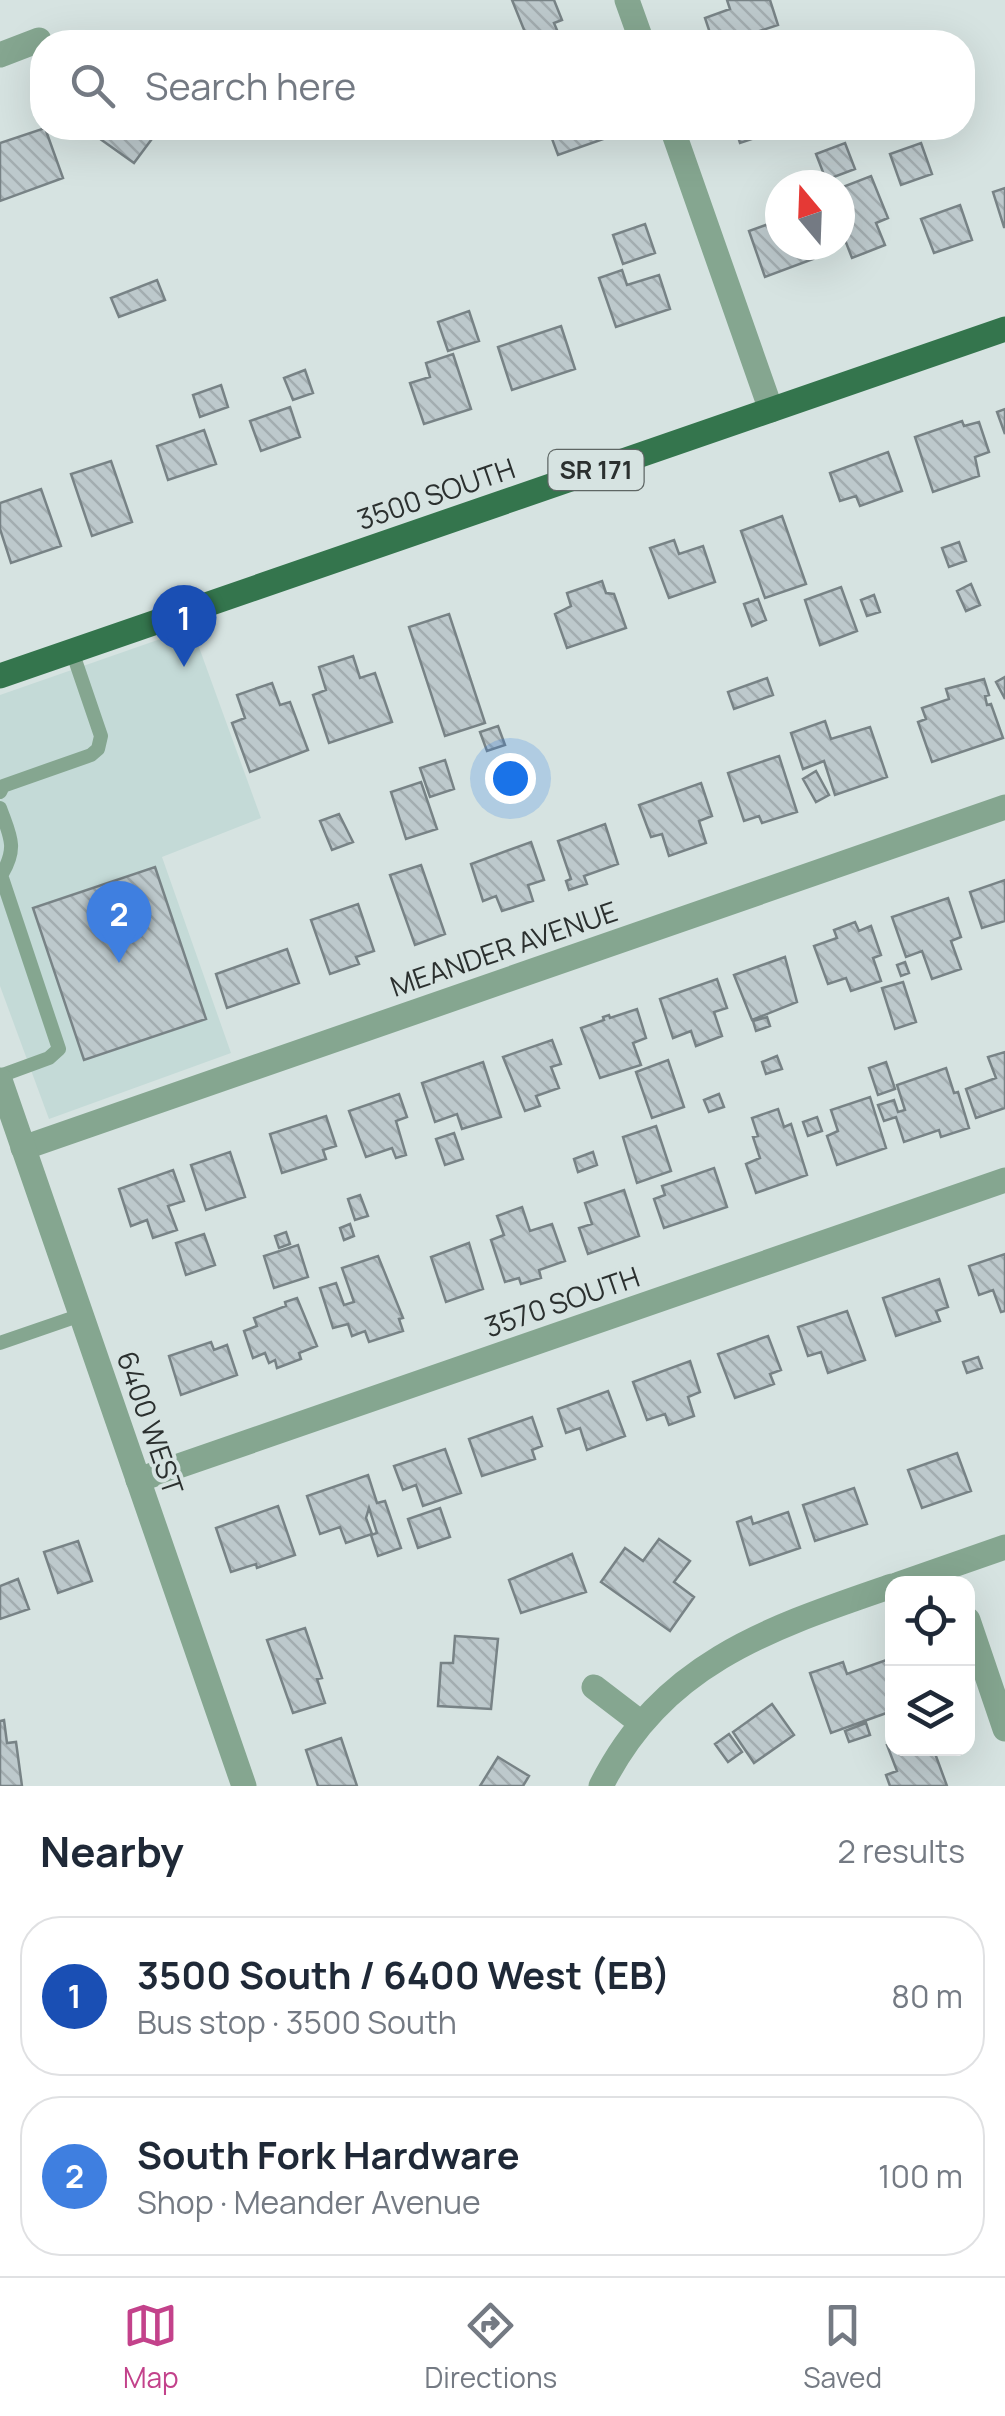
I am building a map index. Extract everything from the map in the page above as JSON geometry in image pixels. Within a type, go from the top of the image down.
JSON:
[{"type":"main road","name":"3500 SOUTH","points":[[0,676],[1005,329]]},
{"type":"street","points":[[627,0],[638,30]]},
{"type":"street","points":[[0,56],[30,44]]},
{"type":"street","points":[[676,140],[771,410]]},
{"type":"street","name":"MEANDER AVENUE","points":[[24,1148],[1005,807]]},
{"type":"street","name":"6400 WEST","points":[[0,1078],[244,1786]]},
{"type":"street","name":"3570 SOUTH","points":[[138,1480],[1005,1180]]},
{"type":"street","points":[[952,1575],[1005,1547]]},
{"type":"street","points":[[601,1786],[641,1723],[671,1690],[733,1648],[779,1626],[885,1589]]},
{"type":"street","points":[[975,1641],[1005,1729]]},
{"type":"street","points":[[594,1687],[641,1723]]},
{"type":"lane","points":[[0,792],[2,786],[91,755],[98,749],[101,736],[72,651]]},
{"type":"lane","points":[[0,808],[12,840],[12,857],[1,873],[59,1049],[49,1058],[0,1078]]},
{"type":"lane","points":[[0,1344],[81,1314]]},
{"type":"shaded area","points":[[192,628],[261,818],[162,857],[231,1053],[49,1119],[0,986],[0,695]]},
{"type":"building","points":[[512,0],[554,0],[562,20],[554,23],[557,30],[524,30]]},
{"type":"building","points":[[727,0],[770,0],[778,25],[763,30],[709,30],[705,18],[730,9]]},
{"type":"building","points":[[30,133],[30,140],[49,140],[63,178],[0,201],[0,143]]},
{"type":"building","points":[[102,140],[151,140],[134,163]]},
{"type":"building","points":[[552,140],[600,140],[558,155]]},
{"type":"building","points":[[845,143],[855,169],[822,170],[816,154]]},
{"type":"building","points":[[921,143],[932,174],[901,185],[890,154]]},
{"type":"building","points":[[871,176],[888,218],[876,223],[885,245],[855,257],[855,182]]},
{"type":"building","points":[[1005,188],[1005,227],[1004,227],[993,192]]},
{"type":"building","points":[[960,205],[972,240],[934,253],[921,219]]},
{"type":"building","points":[[645,224],[655,253],[623,264],[613,235]]},
{"type":"building","points":[[765,225],[765,260],[810,260],[765,277],[749,231]]},
{"type":"building","points":[[622,270],[627,285],[659,275],[670,309],[616,327],[599,278]]},
{"type":"building","points":[[157,280],[165,300],[119,317],[111,298]]},
{"type":"building","points":[[469,311],[479,341],[448,351],[438,322]]},
{"type":"building","points":[[561,326],[575,369],[512,390],[498,347]]},
{"type":"building","points":[[453,354],[471,409],[424,424],[410,383],[430,377],[426,363]]},
{"type":"building","points":[[305,370],[313,393],[293,400],[284,378]]},
{"type":"building","points":[[221,385],[228,407],[200,417],[193,395]]},
{"type":"building","points":[[290,407],[300,437],[261,451],[250,421]]},
{"type":"building","points":[[1005,409],[1005,434],[997,412]]},
{"type":"building","points":[[962,421],[964,426],[979,422],[989,452],[975,457],[979,476],[933,492],[915,437]]},
{"type":"building","points":[[204,430],[216,464],[168,480],[157,446]]},
{"type":"building","points":[[888,452],[902,491],[860,506],[856,496],[840,501],[830,473]]},
{"type":"building","points":[[111,461],[132,522],[92,536],[71,474]]},
{"type":"building","points":[[41,489],[61,546],[11,563],[0,529],[0,503]]},
{"type":"building","points":[[782,516],[806,584],[765,598],[741,531]]},
{"type":"building","points":[[674,540],[679,554],[703,546],[715,582],[669,598],[650,548]]},
{"type":"building","points":[[959,542],[966,561],[949,567],[942,548]]},
{"type":"building","points":[[602,581],[606,593],[614,594],[626,628],[567,648],[555,614],[571,606],[567,593]]},
{"type":"building","points":[[971,584],[980,605],[966,611],[957,591]]},
{"type":"building","points":[[841,587],[857,631],[820,645],[805,600]]},
{"type":"building","points":[[874,595],[880,612],[867,616],[861,600]]},
{"type":"building","points":[[758,599],[766,620],[752,626],[744,604]]},
{"type":"building","points":[[449,614],[485,723],[445,736],[409,627]]},
{"type":"building","points":[[353,656],[360,678],[375,673],[392,722],[329,743],[313,695],[326,690],[319,667]]},
{"type":"building","points":[[1005,677],[1005,699],[996,682]]},
{"type":"building","points":[[767,678],[773,695],[734,709],[728,692]]},
{"type":"building","points":[[984,679],[989,695],[985,696],[987,705],[991,704],[1003,738],[932,762],[918,722],[926,719],[922,708],[949,699],[946,689]]},
{"type":"building","points":[[272,683],[280,705],[290,702],[308,750],[250,772],[232,723],[245,718],[237,695]]},
{"type":"building","points":[[825,721],[831,739],[870,727],[887,777],[835,795],[824,761],[803,769],[791,733]]},
{"type":"building","points":[[498,726],[505,745],[487,751],[480,732]]},
{"type":"building","points":[[779,756],[797,812],[762,823],[759,816],[744,821],[728,773]]},
{"type":"building","points":[[445,760],[454,789],[430,797],[420,768]]},
{"type":"building","points":[[816,771],[829,795],[816,802],[803,779]]},
{"type":"building","points":[[421,782],[437,829],[406,839],[391,792]]},
{"type":"building","points":[[701,783],[712,816],[699,821],[706,843],[669,856],[662,834],[651,837],[639,805]]},
{"type":"building","points":[[339,814],[353,842],[332,850],[320,821]]},
{"type":"building","points":[[605,824],[618,864],[584,876],[587,884],[569,890],[566,881],[571,879],[558,841]]},
{"type":"building","points":[[531,842],[544,880],[528,885],[533,901],[502,911],[496,896],[483,901],[471,864]]},
{"type":"building","points":[[421,865],[445,934],[415,945],[390,875]]},
{"type":"building","points":[[155,867],[206,1019],[84,1060],[33,908]]},
{"type":"building","points":[[1005,880],[1005,921],[982,928],[970,892]]},
{"type":"building","points":[[948,898],[961,937],[951,941],[961,969],[932,979],[922,951],[906,957],[892,917]]},
{"type":"building","points":[[358,904],[374,951],[356,957],[359,964],[330,974],[311,920]]},
{"type":"building","points":[[855,922],[859,931],[871,926],[881,955],[873,958],[881,981],[851,991],[846,978],[828,984],[814,946],[837,938],[834,930]]},
{"type":"building","points":[[287,949],[299,983],[227,1008],[216,974]]},
{"type":"building","points":[[785,957],[797,1002],[752,1020],[734,975]]},
{"type":"building","points":[[905,962],[909,973],[901,976],[897,965]]},
{"type":"building","points":[[717,979],[727,1008],[714,1012],[722,1036],[696,1046],[691,1031],[673,1038],[660,999]]},
{"type":"building","points":[[903,982],[916,1022],[895,1029],[882,988]]},
{"type":"building","points":[[637,1009],[646,1038],[633,1043],[641,1065],[600,1078],[581,1028],[604,1020],[603,1017]]},
{"type":"building","points":[[767,1017],[770,1026],[756,1031],[753,1021]]},
{"type":"building","points":[[552,1040],[561,1064],[551,1067],[559,1088],[536,1096],[540,1106],[525,1111],[503,1057]]},
{"type":"building","points":[[1005,1052],[1005,1108],[976,1118],[966,1089],[996,1078],[988,1057]]},
{"type":"building","points":[[777,1056],[782,1069],[766,1074],[762,1062]]},
{"type":"building","points":[[668,1060],[684,1107],[652,1118],[636,1072]]},
{"type":"building","points":[[483,1062],[501,1117],[462,1129],[457,1114],[435,1122],[422,1083]]},
{"type":"building","points":[[886,1062],[895,1089],[878,1095],[869,1068]]},
{"type":"building","points":[[946,1068],[969,1128],[941,1137],[939,1130],[904,1142],[896,1117],[884,1121],[878,1105],[894,1100],[898,1112],[905,1110],[897,1085]]},
{"type":"building","points":[[399,1094],[407,1117],[396,1121],[406,1155],[396,1158],[392,1148],[366,1157],[349,1111]]},
{"type":"building","points":[[719,1094],[724,1107],[709,1112],[704,1100]]},
{"type":"building","points":[[870,1097],[886,1148],[837,1165],[827,1136],[838,1131],[831,1110]]},
{"type":"building","points":[[778,1109],[784,1127],[791,1124],[807,1175],[756,1193],[746,1164],[760,1158],[752,1118]]},
{"type":"building","points":[[326,1116],[336,1146],[323,1150],[326,1159],[282,1173],[270,1134]]},
{"type":"building","points":[[817,1117],[822,1131],[808,1136],[803,1122]]},
{"type":"building","points":[[656,1126],[671,1171],[637,1183],[623,1137]]},
{"type":"building","points":[[454,1133],[463,1159],[445,1165],[436,1139]]},
{"type":"building","points":[[230,1152],[245,1197],[206,1210],[191,1165]]},
{"type":"building","points":[[593,1152],[597,1165],[578,1172],[574,1159]]},
{"type":"building","points":[[714,1168],[727,1207],[664,1228],[654,1199],[665,1195],[662,1186]]},
{"type":"building","points":[[173,1170],[184,1201],[168,1206],[177,1230],[153,1238],[147,1220],[131,1226],[119,1189]]},
{"type":"building","points":[[624,1190],[639,1236],[588,1254],[579,1228],[592,1224],[585,1203]]},
{"type":"building","points":[[360,1195],[368,1216],[355,1220],[348,1199]]},
{"type":"building","points":[[522,1207],[530,1231],[552,1224],[565,1261],[539,1270],[541,1278],[521,1284],[519,1278],[505,1282],[491,1240],[504,1235],[497,1216]]},
{"type":"building","points":[[350,1224],[354,1236],[344,1240],[340,1228]]},
{"type":"building","points":[[286,1232],[290,1244],[279,1248],[275,1236]]},
{"type":"building","points":[[204,1234],[215,1265],[186,1275],[176,1243]]},
{"type":"building","points":[[469,1243],[483,1289],[446,1302],[431,1257]]},
{"type":"building","points":[[298,1245],[308,1277],[274,1288],[264,1256]]},
{"type":"building","points":[[1005,1254],[1005,1311],[1001,1312],[993,1290],[979,1295],[969,1266]]},
{"type":"building","points":[[378,1256],[403,1318],[399,1319],[403,1331],[369,1342],[365,1331],[352,1336],[348,1324],[333,1328],[320,1288],[336,1283],[344,1305],[354,1302],[342,1268]]},
{"type":"building","points":[[939,1279],[948,1307],[936,1311],[940,1321],[896,1336],[883,1298]]},
{"type":"building","points":[[297,1298],[317,1346],[299,1353],[301,1359],[277,1368],[275,1360],[269,1363],[265,1353],[253,1358],[244,1331],[257,1326],[254,1318]]},
{"type":"building","points":[[847,1311],[865,1360],[828,1373],[821,1352],[808,1356],[798,1327]]},
{"type":"building","points":[[768,1336],[781,1370],[770,1374],[774,1384],[735,1398],[718,1354]]},
{"type":"building","points":[[211,1342],[214,1350],[227,1345],[237,1375],[181,1395],[169,1356]]},
{"type":"building","points":[[978,1357],[982,1368],[967,1373],[963,1362]]},
{"type":"building","points":[[690,1361],[700,1392],[688,1397],[694,1416],[669,1425],[665,1414],[647,1420],[633,1382]]},
{"type":"building","points":[[608,1391],[625,1436],[587,1450],[580,1428],[566,1433],[558,1409]]},
{"type":"building","points":[[532,1417],[542,1446],[532,1450],[535,1459],[482,1476],[469,1439]]},
{"type":"building","points":[[445,1449],[461,1493],[423,1506],[416,1485],[403,1490],[394,1466]]},
{"type":"building","points":[[957,1453],[971,1491],[922,1508],[908,1470]]},
{"type":"building","points":[[368,1475],[377,1503],[385,1501],[401,1548],[378,1556],[371,1535],[377,1533],[369,1508],[366,1518],[372,1534],[346,1543],[340,1527],[320,1534],[307,1496]]},
{"type":"building","points":[[854,1488],[867,1524],[815,1541],[803,1505]]},
{"type":"building","points":[[278,1506],[295,1555],[231,1572],[216,1528]]},
{"type":"building","points":[[440,1508],[450,1537],[418,1548],[408,1519]]},
{"type":"building","points":[[788,1512],[800,1548],[750,1565],[737,1522],[751,1517],[753,1524]]},
{"type":"building","points":[[659,1539],[690,1561],[674,1582],[694,1597],[670,1631],[601,1582],[625,1548],[643,1561]]},
{"type":"building","points":[[78,1541],[92,1581],[58,1593],[44,1552]]},
{"type":"building","points":[[572,1554],[586,1592],[521,1613],[509,1580]]},
{"type":"building","points":[[18,1579],[29,1609],[0,1619],[0,1586]]},
{"type":"building","points":[[305,1628],[322,1678],[317,1679],[325,1703],[293,1713],[267,1640]]},
{"type":"building","points":[[455,1636],[498,1639],[491,1709],[438,1706],[441,1663],[453,1663]]},
{"type":"building","points":[[885,1660],[885,1714],[831,1733],[810,1673],[843,1662],[847,1674]]},
{"type":"building","points":[[772,1704],[794,1735],[754,1763],[733,1732]]},
{"type":"building","points":[[4,1720],[7,1743],[16,1742],[22,1786],[0,1786],[0,1721]]},
{"type":"building","points":[[866,1723],[870,1735],[849,1742],[845,1731]]},
{"type":"building","points":[[729,1734],[742,1752],[728,1762],[715,1744]]},
{"type":"building","points":[[341,1738],[357,1786],[318,1786],[306,1750]]},
{"type":"building","points":[[891,1756],[936,1756],[947,1786],[890,1786],[886,1775],[897,1771]]},
{"type":"building","points":[[498,1757],[529,1776],[523,1786],[480,1786]]},
{"type":"place","name":"3500 South / 6400 West (EB)","points":[[184,667]]},
{"type":"place","name":"South Fork Hardware","points":[[119,963]]}]
